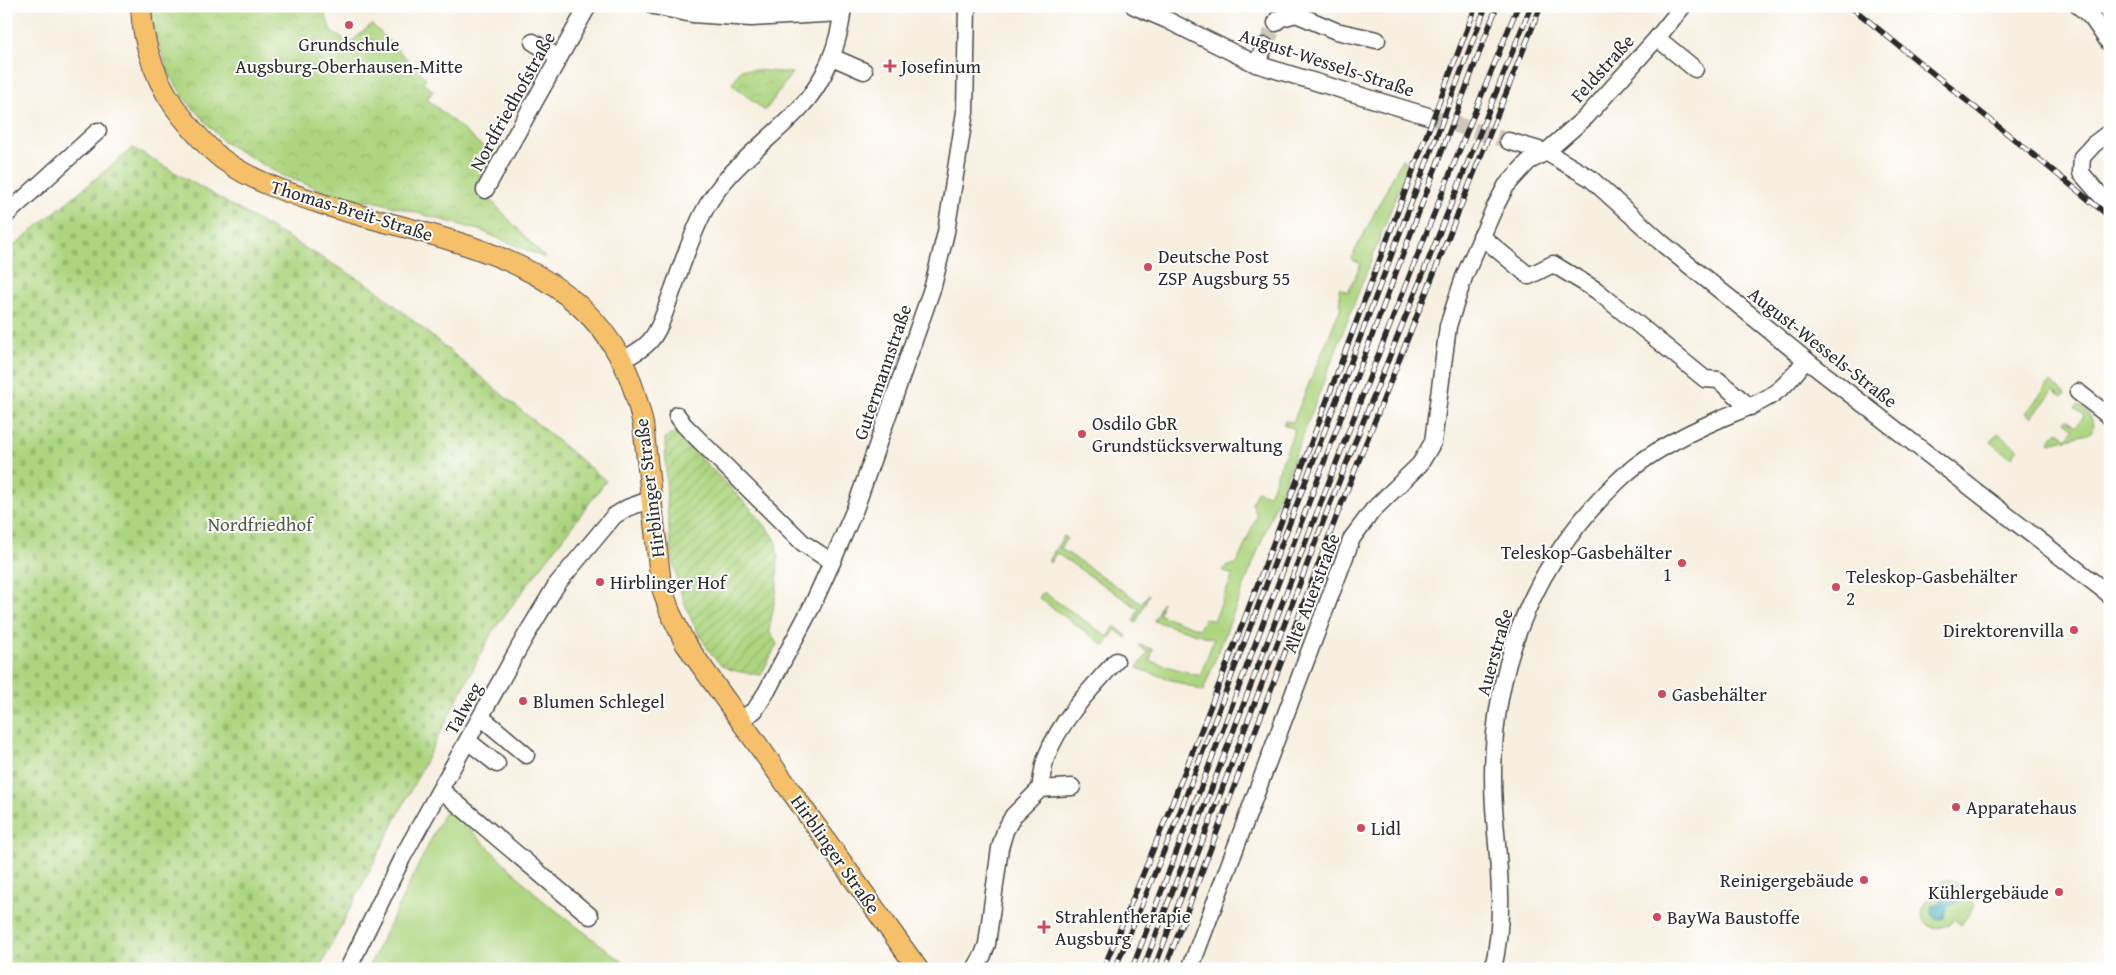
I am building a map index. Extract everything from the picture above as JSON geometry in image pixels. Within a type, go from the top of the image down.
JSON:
[{"type":"main road","name":"Thomas-Breit-Straße","points":[[140,6],[148,50],[159,80],[173,106],[196,135],[222,158],[275,189],[343,211],[470,246],[508,260],[542,278],[573,298],[605,333],[622,360]]},
{"type":"main road","name":"Hirblinger Straße","points":[[622,360],[633,387],[643,424],[661,585],[670,612],[685,643],[918,969]]},
{"type":"street","name":"Nordfriedhofstraße","points":[[485,190],[588,6]]},
{"type":"street","points":[[622,360],[650,341],[661,323],[693,235],[716,191],[744,159],[799,109],[826,71],[832,57],[843,10],[751,18],[692,14],[654,6]]},
{"type":"street","name":"Gutermannstraße","points":[[740,720],[755,710],[767,691],[812,606],[832,562],[855,509],[933,286],[946,232],[965,112],[968,6]]},
{"type":"street","name":"August-Wessels-Straße","points":[[1134,6],[1170,13],[1256,64],[1428,116]]},
{"type":"street","name":"Feldstraße","points":[[1546,152],[1587,116],[1683,6]]},
{"type":"street","points":[[2079,6],[2092,18],[2110,44]]},
{"type":"street","points":[[1276,23],[1278,19],[1296,14],[1336,31],[1377,40]]},
{"type":"street","points":[[1657,38],[1695,69]]},
{"type":"street","points":[[533,42],[560,58]]},
{"type":"street","points":[[1256,64],[1265,46]]},
{"type":"street","points":[[832,57],[864,71]]},
{"type":"street","points":[[6,215],[98,131]]},
{"type":"street","points":[[2110,132],[2094,144],[2082,157],[2081,173],[2110,206]]},
{"type":"street","name":"August-Wessels-Straße","points":[[1508,141],[1546,152],[1590,178],[1663,244],[1806,360],[2110,596]]},
{"type":"street","name":"Alte Auerstraße","points":[[1190,969],[1352,538],[1373,510],[1420,464],[1433,442],[1448,326],[1464,277],[1481,236],[1512,179],[1528,162],[1546,152]]},
{"type":"street","points":[[1481,236],[1529,276],[1553,264],[1596,290],[1705,379],[1718,380],[1750,407]]},
{"type":"street","name":"Auerstraße","points":[[1493,969],[1502,906],[1494,806],[1494,758],[1498,710],[1503,681],[1522,618],[1536,589],[1563,544],[1619,480],[1651,456],[1685,436],[1750,407],[1781,388],[1806,360]]},
{"type":"street","points":[[2078,392],[2110,417]]},
{"type":"street","name":"Hirblinger Straße","points":[[677,415],[684,425],[803,543],[832,562]]},
{"type":"street","name":"Talweg","points":[[348,969],[402,858],[525,637],[557,584],[614,516],[627,508],[652,499]]},
{"type":"street","points":[[975,969],[987,944],[1000,848],[1005,830],[1013,816],[1040,789],[1046,756],[1062,726],[1078,702],[1116,661]]},
{"type":"street","points":[[481,718],[526,755]]},
{"type":"street","points":[[468,741],[497,764]]},
{"type":"street","points":[[1040,789],[1072,787]]},
{"type":"street","points":[[441,790],[590,916]]},
{"type":"green space","points":[[150,6],[322,6],[332,33],[351,42],[372,24],[426,78],[423,82],[433,91],[427,99],[497,159],[484,193],[545,258],[479,230],[374,201],[345,198],[281,175],[224,142],[183,97],[168,71],[151,19]]},
{"type":"green space","points":[[741,69],[792,73],[765,111],[732,84]]},
{"type":"green space","name":"Nordfriedhof","points":[[133,148],[374,288],[606,481],[492,632],[319,969],[6,969],[6,252]]},
{"type":"green space","points":[[1402,159],[1409,163],[1203,691],[1137,668],[1148,653],[1139,645],[1153,649],[1150,661],[1200,676],[1214,639],[1154,621],[1162,602],[1160,615],[1199,629],[1205,618],[1214,621],[1233,575],[1222,571],[1226,567],[1237,563],[1257,516],[1252,503],[1257,491],[1269,495],[1295,429],[1283,424],[1285,421],[1293,422],[1341,307],[1339,288],[1348,292],[1361,264],[1351,259]]},
{"type":"green space","points":[[2050,382],[2065,394],[2062,397],[2053,391],[2032,417],[2026,413]]},
{"type":"green space","points":[[2079,405],[2090,416],[2093,427],[2092,431],[2088,434],[2050,443],[2049,441],[2058,431],[2067,438],[2074,429],[2065,422],[2067,419],[2076,426],[2084,416],[2075,408]]},
{"type":"green space","points":[[679,430],[700,451],[698,455],[754,512],[775,538],[778,557],[777,587],[769,631],[777,644],[761,675],[731,670],[723,666],[711,654],[690,616],[681,592],[670,542],[665,438]]},
{"type":"green space","points":[[1998,433],[2018,449],[2011,458],[1991,442]]},
{"type":"green space","points":[[1064,536],[1067,538],[1060,548],[1141,603],[1149,594],[1136,623],[1133,621],[1139,609],[1056,553],[1050,563],[1048,561]]},
{"type":"green space","points":[[1043,592],[1108,637],[1115,626],[1127,638],[1115,630],[1105,646],[1039,598]]},
{"type":"green space","points":[[447,807],[541,899],[632,969],[372,969],[369,966]]},
{"type":"green space","points":[[1945,880],[1950,880],[1959,885],[1967,892],[1975,905],[1961,925],[1954,919],[1944,926],[1934,928],[1925,923],[1922,912],[1935,888]]},
{"type":"water","points":[[1951,890],[1958,896],[1957,903],[1948,906],[1944,918],[1935,918],[1931,914],[1932,906],[1940,903],[1946,891]]},
{"type":"tunnel","points":[[1265,46],[1276,23]]},
{"type":"tunnel","points":[[1428,116],[1508,141]]},
{"type":"railway","points":[[1103,969],[1153,850],[1248,610],[1476,6]]},
{"type":"railway","points":[[1115,969],[1178,817],[1486,6]]},
{"type":"railway","points":[[1132,969],[1497,6]]},
{"type":"railway","points":[[1143,969],[1374,366],[1518,6]]},
{"type":"railway","points":[[1154,969],[1328,509],[1531,6]]},
{"type":"railway","points":[[1165,969],[1339,510],[1541,6]]},
{"type":"railway","points":[[1850,6],[2110,217]]},
{"type":"place","name":"Grundschule Augsburg-Oberhausen-Mitte","points":[[349,25]]},
{"type":"place","name":"Josefinum","points":[[890,66]]},
{"type":"place","name":"Deutsche Post ZSP Augsburg 55","points":[[1148,267]]},
{"type":"place","name":"Osdilo GbR Grundstücksverwaltung","points":[[1082,434]]},
{"type":"place","name":"Teleskop-Gasbehälter 1","points":[[1682,563]]},
{"type":"place","name":"Hirblinger Hof","points":[[600,582]]},
{"type":"place","name":"Teleskop-Gasbehälter 2","points":[[1836,587]]},
{"type":"place","name":"Direktorenvilla","points":[[2074,630]]},
{"type":"place","name":"Gasbehälter","points":[[1662,694]]},
{"type":"place","name":"Blumen Schlegel","points":[[523,701]]},
{"type":"place","name":"Apparatehaus","points":[[1956,807]]},
{"type":"place","name":"Lidl","points":[[1361,828]]},
{"type":"place","name":"Reinigergebäude","points":[[1864,880]]},
{"type":"place","name":"Kühlergebäude","points":[[2059,892]]},
{"type":"place","name":"BayWa Baustoffe","points":[[1657,917]]},
{"type":"place","name":"Strahlentherapie Augsburg","points":[[1044,927]]}]
